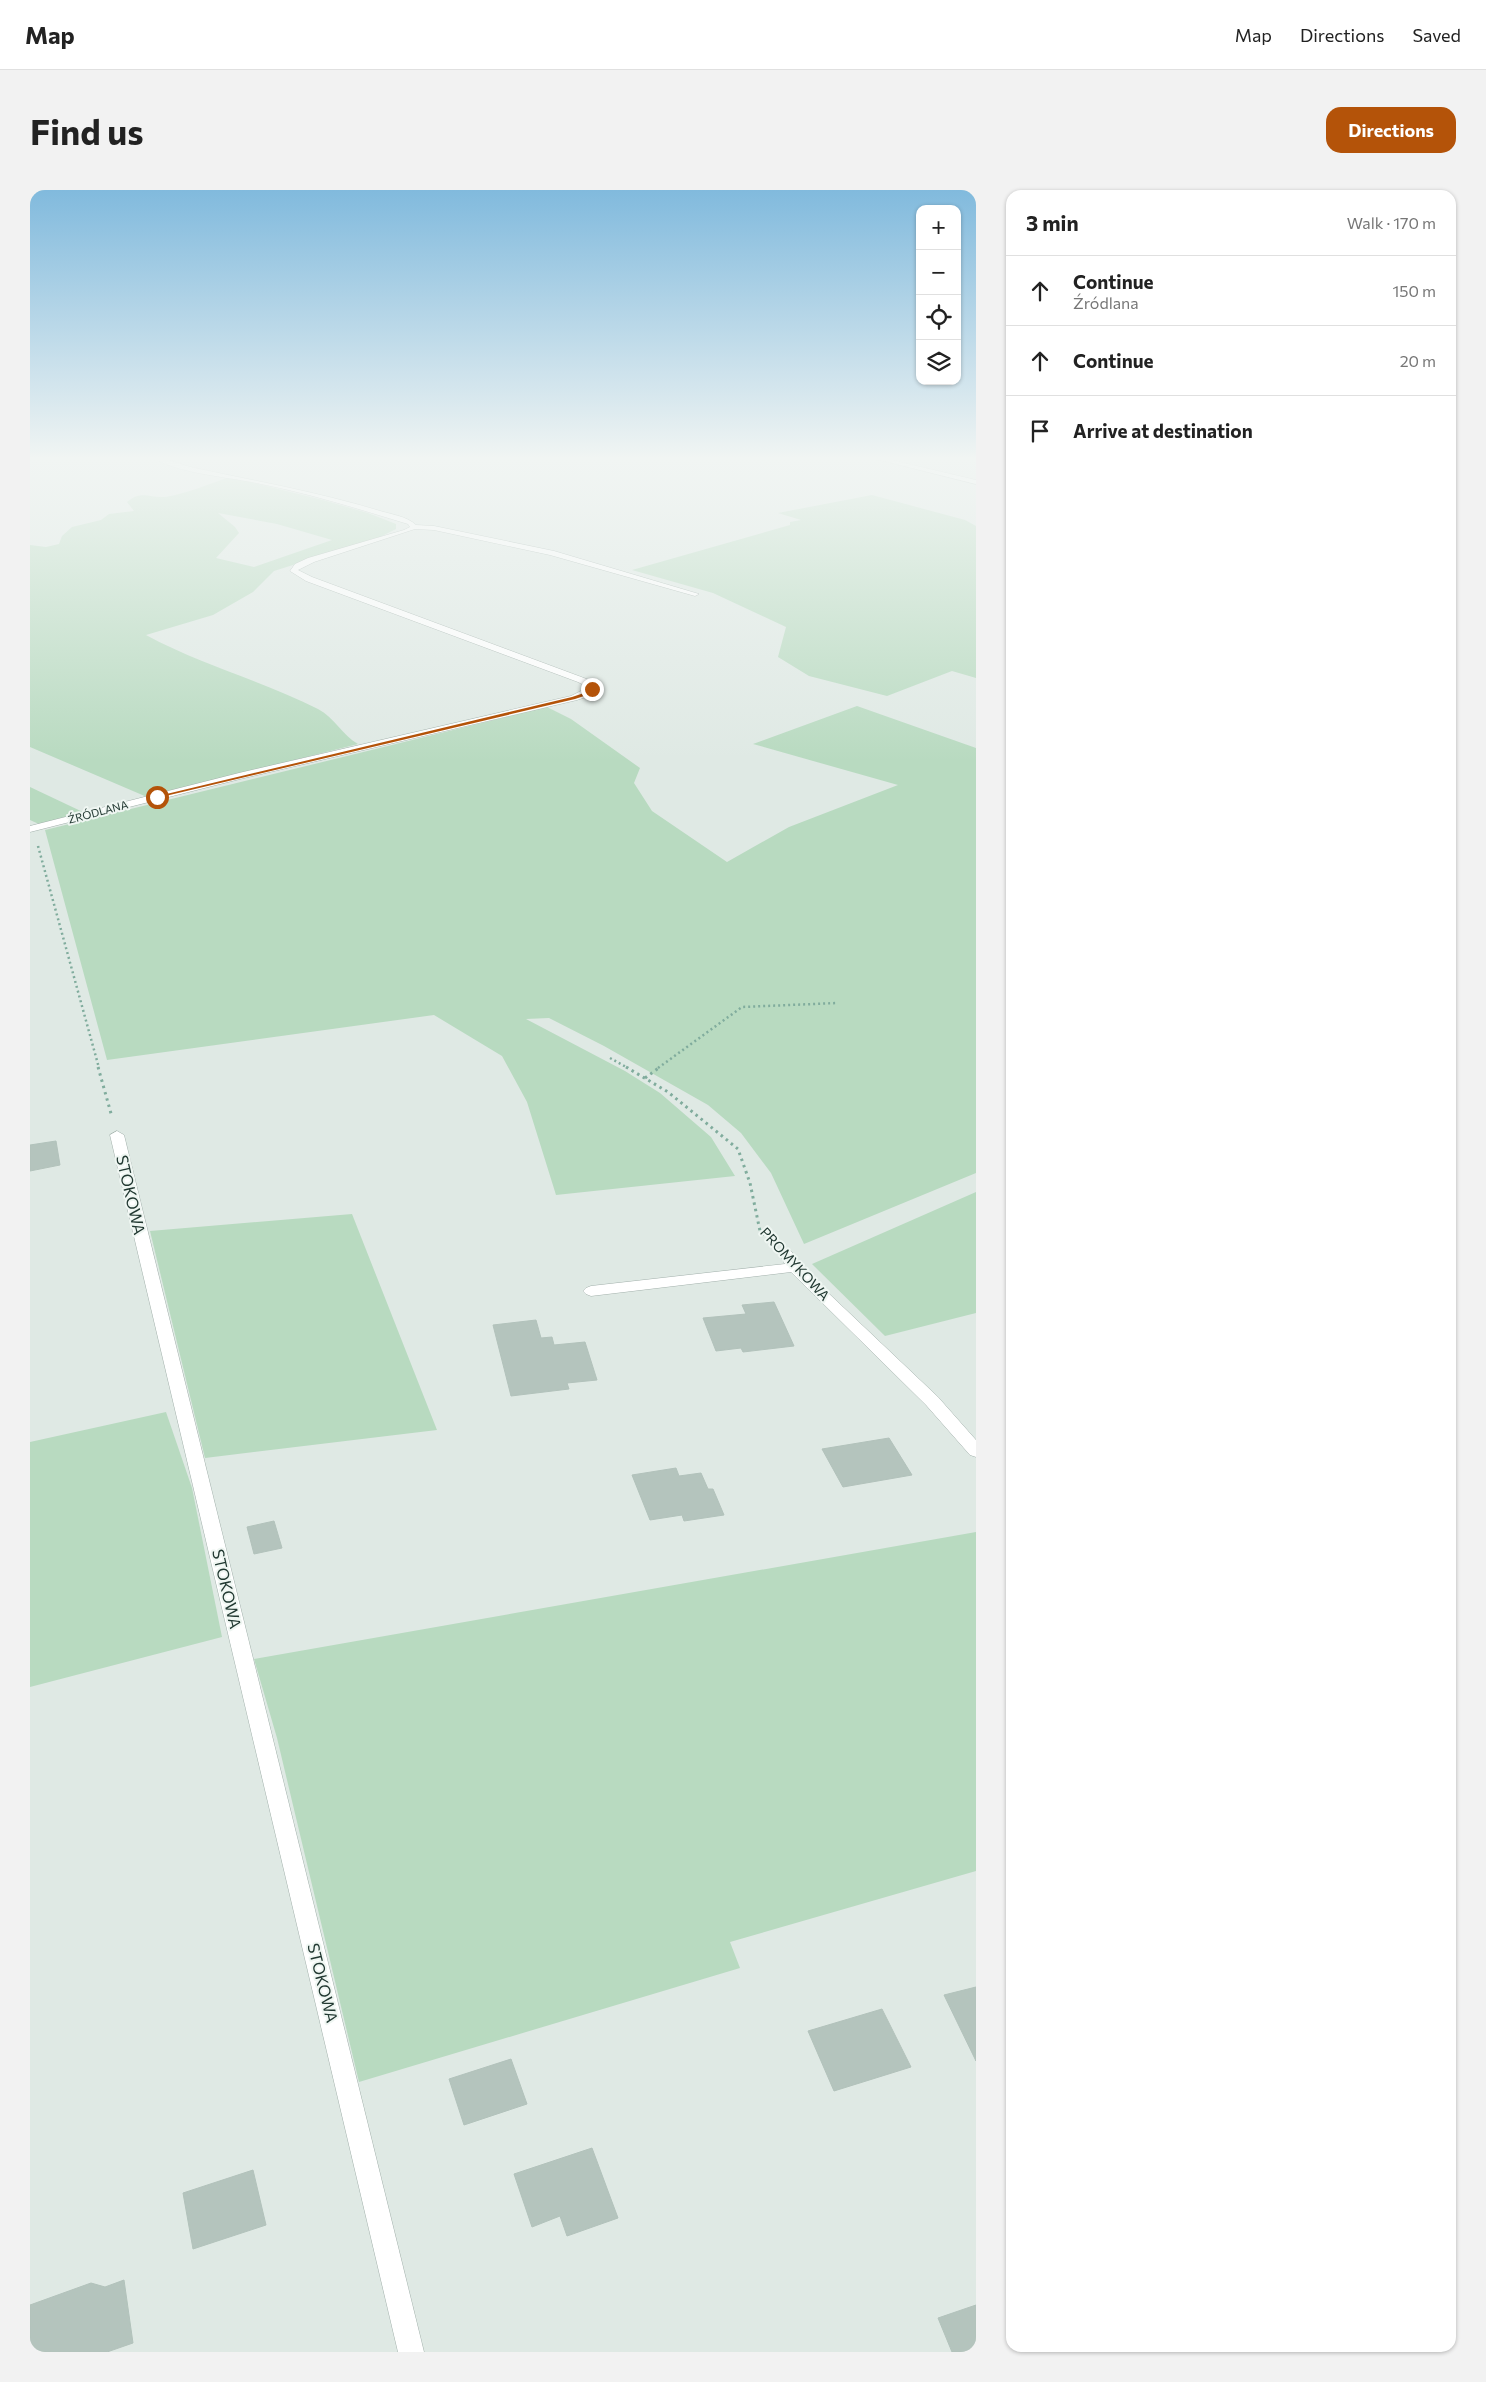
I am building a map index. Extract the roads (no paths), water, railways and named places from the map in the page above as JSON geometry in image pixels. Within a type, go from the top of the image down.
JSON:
[{"type":"street","name":"ŹRÓDLANA","points":[[31,829],[239,776],[580,696],[592,689],[590,684],[581,680],[309,579],[294,571],[298,566],[315,559]]},
{"type":"street","points":[[573,559],[695,594]]},
{"type":"street","name":"STOKOWA","points":[[117,1135],[270,1771],[358,2123],[411,2352]]},
{"type":"street","name":"PROMYKOWA","points":[[786,1254],[795,1267],[932,1401],[976,1451]]},
{"type":"street","points":[[590,1290],[795,1267]]}]
